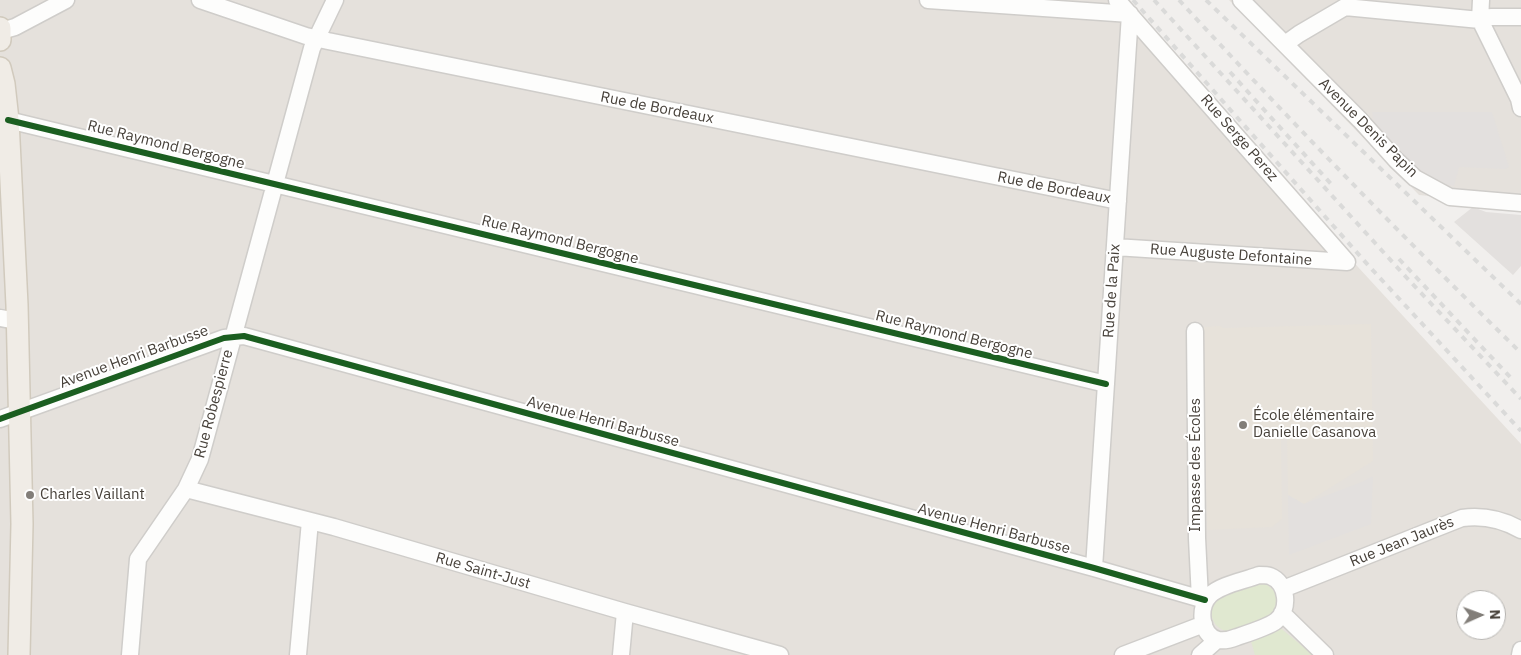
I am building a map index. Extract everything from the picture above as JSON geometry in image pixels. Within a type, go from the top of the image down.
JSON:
[{"type":"main road","points":[[0,68],[8,120],[8,319],[20,411],[22,524],[19,655]]},
{"type":"street","points":[[0,33],[66,0]]},
{"type":"street","name":"Rue de Bordeaux","points":[[200,0],[316,38],[1118,201]]},
{"type":"street","name":"Rue Robespierre","points":[[130,655],[138,559],[186,489],[200,459],[316,38],[334,0]]},
{"type":"street","points":[[928,0],[1130,14]]},
{"type":"street","name":"Rue Serge Perez","points":[[1117,0],[1347,262]]},
{"type":"street","name":"Avenue Denis Papin","points":[[1241,0],[1415,178],[1450,197],[1521,203]]},
{"type":"street","points":[[1481,0],[1480,20],[1519,99],[1521,108]]},
{"type":"street","points":[[1285,44],[1345,3],[1480,20],[1492,17],[1521,18]]},
{"type":"street","name":"Rue de la Paix","points":[[1094,568],[1130,14]]},
{"type":"street","name":"Rue Raymond Bergogne","points":[[8,120],[1106,384]]},
{"type":"street","name":"Rue Auguste Defontaine","points":[[1115,247],[1347,262]]},
{"type":"street","name":"Impasse des Écoles","points":[[1195,331],[1197,538],[1202,600]]},
{"type":"street","name":"Avenue Henri Barbusse","points":[[0,419],[224,338],[244,336],[1094,568],[1202,600]]},
{"type":"street","name":"Rue Saint-Just","points":[[186,489],[310,521],[780,655]]},
{"type":"street","name":"Rue Jean Jaurès","points":[[1284,589],[1462,518],[1474,516],[1493,518],[1511,524],[1521,530]]},
{"type":"street","points":[[298,655],[310,521]]},
{"type":"street","points":[[1200,655],[1218,640],[1234,638],[1276,621],[1282,613],[1285,602],[1284,589],[1278,581],[1270,576],[1259,575],[1216,590],[1202,600],[1201,613],[1204,624],[1209,634],[1218,640]]},
{"type":"street","points":[[621,655],[625,612]]},
{"type":"street","points":[[1282,613],[1325,655]]},
{"type":"street","points":[[1123,655],[1204,624]]},
{"type":"street","points":[[1520,655],[1521,650]]},
{"type":"shaded area","points":[[0,0],[1124,0],[1172,52],[1358,267],[1521,444],[1521,655],[0,655]]},
{"type":"shaded area","points":[[1229,0],[1521,0],[1521,205],[1419,195]]},
{"type":"shaded area","points":[[1372,112],[1492,112],[1509,167],[1505,169],[1459,167],[1454,186],[1430,182],[1375,128]]},
{"type":"shaded area","points":[[1473,207],[1486,212],[1521,215],[1521,266],[1513,275],[1454,222]]},
{"type":"shaded area","points":[[1371,324],[1373,461],[1304,504],[1288,495],[1287,433],[1281,433],[1282,519],[1272,527],[1207,530],[1203,327]]},
{"type":"shaded area","points":[[1373,476],[1371,524],[1289,555],[1288,495],[1304,504]]},
{"type":"green space","points":[[1257,581],[1269,587],[1276,594],[1276,605],[1271,617],[1227,632],[1218,627],[1214,623],[1211,614],[1213,600],[1227,590]]},
{"type":"green space","points":[[1278,626],[1313,655],[1255,655],[1250,638]]},
{"type":"railway","points":[[1133,0],[1368,265],[1521,431]]},
{"type":"railway","points":[[1154,0],[1406,277],[1521,399]]},
{"type":"railway","points":[[1179,0],[1348,179],[1521,353]]},
{"type":"railway","points":[[1206,0],[1521,304]]},
{"type":"railway","points":[[1230,72],[1332,185]]},
{"type":"railway","points":[[1399,259],[1511,378]]},
{"type":"cycle path","points":[[8,120],[1106,384]]},
{"type":"cycle path","points":[[0,419],[224,338],[244,336],[1205,600]]},
{"type":"place","name":"École élémentaire Danielle Casanova","points":[[1243,425]]},
{"type":"place","name":"Charles Vaillant","points":[[30,495]]}]
